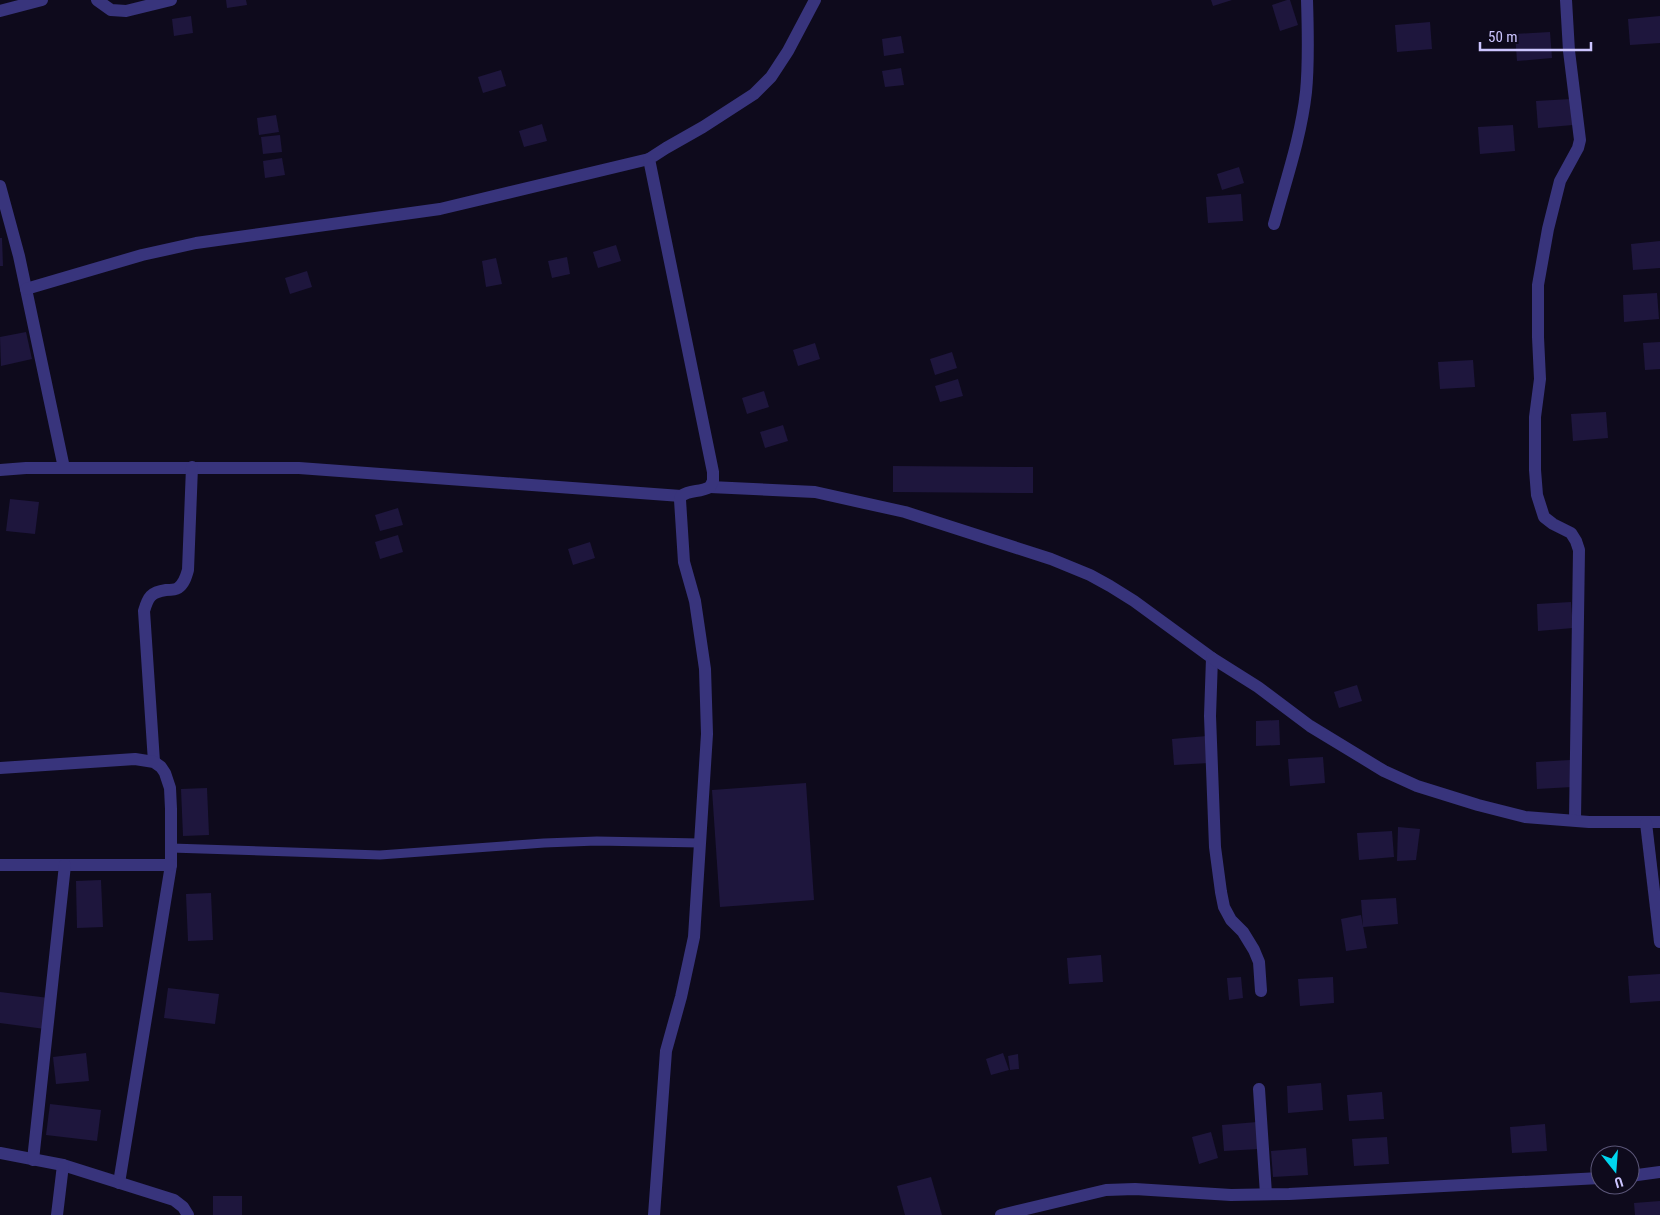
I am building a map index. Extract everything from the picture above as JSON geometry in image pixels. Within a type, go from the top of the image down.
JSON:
[{"type":"street","points":[[0,11],[42,0]]},
{"type":"street","points":[[98,0],[112,10],[117,11],[132,10],[171,0]]},
{"type":"street","points":[[26,289],[142,255],[196,243],[440,209],[649,159],[754,94],[771,77],[784,58],[815,0]]},
{"type":"street","points":[[1274,224],[1300,128],[1306,92],[1308,48],[1307,0]]},
{"type":"street","points":[[1566,0],[1569,51],[1580,140],[1578,148],[1560,181],[1548,229],[1538,285],[1540,379],[1535,417],[1535,470],[1537,495],[1544,517],[1553,524],[1572,533],[1579,550],[1575,820]]},
{"type":"street","points":[[0,470],[26,468],[299,468],[680,496],[689,491],[706,490],[713,481],[713,472],[649,159]]},
{"type":"street","points":[[0,186],[19,256],[64,468]]},
{"type":"street","points":[[154,762],[144,611],[147,599],[161,591],[177,589],[183,583],[188,570],[192,467]]},
{"type":"street","points":[[710,487],[815,492],[905,512],[1051,559],[1090,575],[1134,601],[1212,658],[1258,687],[1310,726],[1384,771],[1417,786],[1478,805],[1525,816],[1575,820],[1660,822]]},
{"type":"street","points":[[654,1215],[666,1051],[681,997],[694,937],[707,734],[705,669],[695,601],[684,562],[680,496]]},
{"type":"street","points":[[1212,658],[1210,716],[1215,847],[1221,892],[1224,907],[1231,920],[1243,932],[1259,962],[1261,991]]},
{"type":"street","points":[[0,768],[135,759],[154,762],[161,767],[170,788],[170,865],[119,1183]]},
{"type":"street","points":[[1646,823],[1660,942]]},
{"type":"street","points":[[0,865],[170,865]]},
{"type":"street","points":[[33,1160],[65,865]]},
{"type":"street","points":[[1260,1089],[1266,1194]]},
{"type":"street","points":[[0,1153],[63,1165],[174,1200],[183,1207],[188,1215]]},
{"type":"street","points":[[57,1215],[63,1165]]},
{"type":"street","points":[[1640,1175],[1660,1172]]},
{"type":"street","points":[[1002,1215],[1106,1190],[1135,1189],[1231,1195],[1554,1182],[1590,1179]]},
{"type":"lane","points":[[171,848],[380,855],[597,841],[700,843]]},
{"type":"building","points":[[226,0],[246,0],[247,5],[227,8]]},
{"type":"building","points":[[1211,0],[1232,0],[1213,6]]},
{"type":"building","points":[[1290,0],[1298,25],[1280,31],[1272,5]]},
{"type":"building","points":[[191,16],[193,33],[174,36],[172,19]]},
{"type":"building","points":[[1660,16],[1660,43],[1630,45],[1628,19]]},
{"type":"building","points":[[1430,22],[1432,49],[1397,52],[1395,25]]},
{"type":"building","points":[[1550,32],[1552,58],[1517,61],[1515,34]]},
{"type":"building","points":[[901,36],[904,53],[884,56],[882,39]]},
{"type":"building","points":[[901,68],[904,85],[885,87],[882,71]]},
{"type":"building","points":[[501,70],[506,86],[483,93],[478,77]]},
{"type":"building","points":[[1571,99],[1573,125],[1538,128],[1536,101]]},
{"type":"building","points":[[276,115],[279,132],[259,135],[257,118]]},
{"type":"building","points":[[542,124],[547,141],[524,147],[519,131]]},
{"type":"building","points":[[1513,125],[1515,151],[1480,154],[1478,127]]},
{"type":"building","points":[[280,135],[282,152],[263,154],[261,137]]},
{"type":"building","points":[[282,158],[285,175],[265,178],[263,161]]},
{"type":"building","points":[[1239,167],[1244,183],[1222,190],[1217,174]]},
{"type":"building","points":[[1241,194],[1243,221],[1208,223],[1206,197]]},
{"type":"building","points":[[0,238],[2,238],[3,266],[0,266]]},
{"type":"building","points":[[1660,241],[1660,268],[1633,270],[1631,244]]},
{"type":"building","points":[[616,245],[621,261],[598,268],[593,252]]},
{"type":"building","points":[[567,257],[570,274],[552,278],[548,261]]},
{"type":"building","points":[[496,258],[502,284],[486,287],[482,261]]},
{"type":"building","points":[[307,271],[312,287],[290,294],[285,278]]},
{"type":"building","points":[[1657,293],[1659,319],[1624,322],[1623,295]]},
{"type":"building","points":[[26,332],[32,359],[1,366],[0,337]]},
{"type":"building","points":[[1660,342],[1660,369],[1645,370],[1643,343]]},
{"type":"building","points":[[815,343],[820,359],[798,366],[793,350]]},
{"type":"building","points":[[952,352],[957,368],[935,375],[930,359]]},
{"type":"building","points":[[1473,360],[1475,387],[1440,389],[1438,362]]},
{"type":"building","points":[[958,379],[963,396],[940,402],[935,386]]},
{"type":"building","points":[[764,391],[769,407],[747,414],[742,398]]},
{"type":"building","points":[[1606,412],[1608,438],[1573,441],[1571,414]]},
{"type":"building","points":[[783,425],[788,441],[765,448],[760,432]]},
{"type":"building","points":[[893,466],[1033,467],[1033,493],[893,492]]},
{"type":"building","points":[[10,499],[39,502],[35,534],[6,531]]},
{"type":"building","points":[[398,508],[403,525],[380,531],[375,515]]},
{"type":"building","points":[[398,535],[403,552],[380,559],[375,542]]},
{"type":"building","points":[[590,542],[595,558],[573,565],[568,549]]},
{"type":"building","points":[[1571,602],[1573,628],[1538,631],[1537,604]]},
{"type":"building","points":[[1357,685],[1362,701],[1339,708],[1334,692]]},
{"type":"building","points":[[1279,720],[1280,745],[1256,746],[1256,721]]},
{"type":"building","points":[[1207,736],[1209,763],[1174,765],[1172,739]]},
{"type":"building","points":[[1323,757],[1325,783],[1290,786],[1288,759]]},
{"type":"building","points":[[1570,760],[1572,787],[1537,789],[1536,762]]},
{"type":"building","points":[[806,783],[814,900],[720,907],[712,790]]},
{"type":"building","points":[[207,788],[209,835],[183,836],[181,789]]},
{"type":"building","points":[[1398,827],[1420,829],[1416,860],[1397,861]]},
{"type":"building","points":[[1392,831],[1394,857],[1359,860],[1357,833]]},
{"type":"building","points":[[101,880],[103,927],[77,928],[76,881]]},
{"type":"building","points":[[211,893],[213,940],[188,941],[186,894]]},
{"type":"building","points":[[1396,898],[1398,924],[1363,927],[1361,900]]},
{"type":"building","points":[[1361,915],[1367,948],[1346,951],[1341,919]]},
{"type":"building","points":[[1101,955],[1103,982],[1069,984],[1067,958]]},
{"type":"building","points":[[1660,974],[1660,1001],[1630,1003],[1628,976]]},
{"type":"building","points":[[1241,977],[1243,998],[1229,1000],[1227,978]]},
{"type":"building","points":[[1333,977],[1334,1003],[1300,1006],[1298,979]]},
{"type":"building","points":[[168,988],[219,994],[215,1024],[164,1018]]},
{"type":"building","points":[[0,992],[49,998],[45,1029],[0,1023]]},
{"type":"building","points":[[86,1053],[89,1081],[56,1084],[53,1057]]},
{"type":"building","points":[[1003,1053],[1009,1070],[991,1075],[986,1059]]},
{"type":"building","points":[[1018,1054],[1019,1069],[1010,1070],[1008,1056]]},
{"type":"building","points":[[1321,1083],[1323,1110],[1288,1113],[1287,1086]]},
{"type":"building","points":[[1382,1092],[1384,1119],[1349,1121],[1347,1095]]},
{"type":"building","points":[[50,1104],[101,1110],[97,1141],[46,1135]]},
{"type":"building","points":[[1257,1122],[1258,1149],[1224,1151],[1222,1125]]},
{"type":"building","points":[[1545,1124],[1547,1151],[1512,1153],[1510,1127]]},
{"type":"building","points":[[1211,1132],[1218,1158],[1199,1164],[1192,1137]]},
{"type":"building","points":[[1387,1137],[1389,1164],[1354,1166],[1352,1139]]},
{"type":"building","points":[[1306,1148],[1308,1175],[1273,1177],[1271,1151]]},
{"type":"building","points":[[931,1177],[942,1215],[905,1215],[897,1186]]},
{"type":"building","points":[[213,1196],[242,1196],[242,1215],[213,1215]]},
{"type":"building","points":[[1660,1201],[1660,1215],[1635,1215],[1634,1203]]}]
